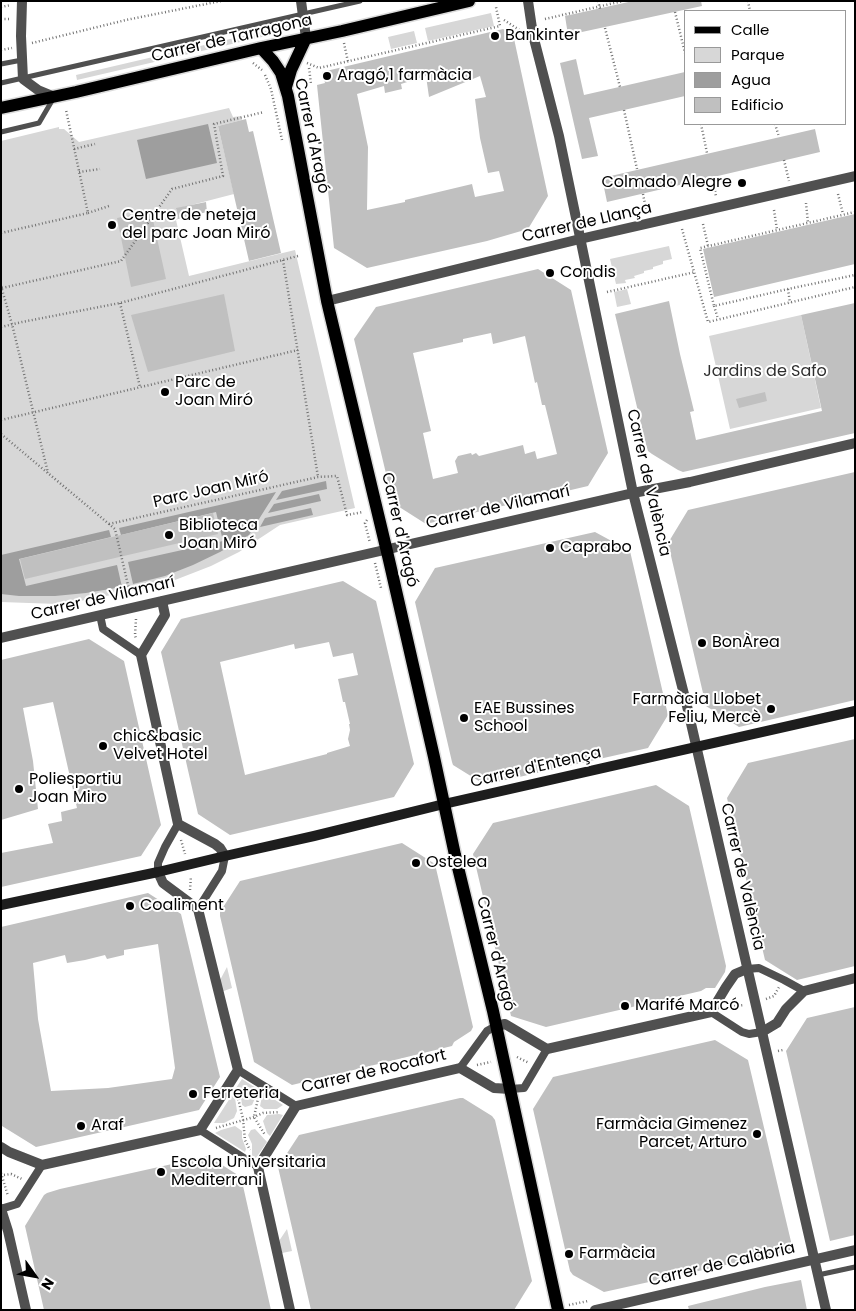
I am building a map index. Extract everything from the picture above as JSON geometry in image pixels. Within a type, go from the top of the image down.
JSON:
[{"type":"main road","name":"Carrer de Tarragona","points":[[1,108],[469,1]]},
{"type":"main road","points":[[286,87],[290,70],[306,38]]},
{"type":"main road","name":"Carrer d'Aragó","points":[[260,48],[273,61],[281,73],[286,87],[327,301],[496,1026],[558,1310]]},
{"type":"main road","name":"Carrer d'Entença","points":[[1,905],[158,872],[444,804],[855,711]]},
{"type":"street","points":[[301,1],[306,38]]},
{"type":"street","name":"Carrer de València","points":[[528,1],[533,35],[559,136],[633,493],[697,747],[826,1310]]},
{"type":"street","points":[[16,3],[23,78],[38,90],[55,97]]},
{"type":"street","name":"Carrer de Llança","points":[[327,301],[580,239],[855,176]]},
{"type":"street","name":"Carrer de Vilamarí","points":[[1,638],[633,493],[690,482],[855,442]]},
{"type":"street","points":[[141,655],[165,615],[162,601]]},
{"type":"street","points":[[100,615],[103,629],[141,655],[178,824],[158,863],[158,872],[163,883],[198,909],[238,1070],[296,1106]]},
{"type":"street","points":[[178,824],[215,844],[225,856],[222,871],[198,909]]},
{"type":"street","points":[[747,969],[759,968],[804,991]]},
{"type":"street","name":"Carrer de València","points":[[719,999],[735,974],[747,969]]},
{"type":"street","points":[[510,1088],[524,1088],[547,1049],[711,1012],[742,1032],[749,1034],[762,1032],[777,1023],[786,1009],[804,991],[855,978]]},
{"type":"street","points":[[711,1012],[719,999]]},
{"type":"street","name":"Carrer d'Aragó","points":[[496,1026],[504,1024],[547,1049]]},
{"type":"street","name":"Carrer de Rocafort","points":[[258,1167],[296,1106],[460,1068],[487,1030],[496,1026]]},
{"type":"street","name":"Carrer de Rocafort","points":[[460,1068],[494,1088],[510,1088]]},
{"type":"street","points":[[200,1130],[238,1070]]},
{"type":"street","points":[[1,1147],[42,1165],[200,1130],[258,1167],[290,1310]]},
{"type":"street","points":[[26,1310],[8,1230],[1,1209],[17,1204],[42,1165]]},
{"type":"street","name":"Carrer de Calàbria","points":[[595,1310],[855,1250]]},
{"type":"lane","name":"Carrer de Tarragona","points":[[1,83],[360,1]]},
{"type":"lane","points":[[1,64],[22,60]]},
{"type":"lane","points":[[1,132],[39,122],[55,97]]},
{"type":"lane","points":[[818,1276],[855,1267]]},
{"type":"path","points":[[33,43],[126,20],[222,1]]},
{"type":"path","points":[[598,1],[600,8]]},
{"type":"path","points":[[545,20],[623,1]]},
{"type":"path","points":[[1,7],[16,3]]},
{"type":"path","points":[[307,62],[319,68],[500,26],[496,9]]},
{"type":"path","points":[[675,12],[684,50]]},
{"type":"path","points":[[1,20],[11,19]]},
{"type":"path","points":[[504,20],[521,31]]},
{"type":"path","points":[[605,28],[620,88]]},
{"type":"path","points":[[345,45],[348,62]]},
{"type":"path","points":[[1,50],[13,48]]},
{"type":"path","points":[[308,68],[311,84]]},
{"type":"path","points":[[66,110],[88,213]]},
{"type":"path","points":[[624,110],[637,169]]},
{"type":"path","points":[[48,473],[2,287],[37,281],[121,261],[172,189],[223,176],[214,124],[264,112]]},
{"type":"path","points":[[701,125],[707,153]]},
{"type":"path","points":[[776,125],[778,137]]},
{"type":"path","points":[[74,149],[95,144]]},
{"type":"path","points":[[784,160],[789,182]]},
{"type":"path","points":[[79,172],[100,169]]},
{"type":"path","points":[[712,177],[717,199]]},
{"type":"path","points":[[643,194],[648,215]]},
{"type":"path","points":[[838,194],[843,214]]},
{"type":"path","points":[[806,203],[808,223]]},
{"type":"path","points":[[1,233],[88,213],[109,206]]},
{"type":"path","points":[[774,210],[777,230]]},
{"type":"path","points":[[718,318],[700,248],[855,212]]},
{"type":"path","points":[[703,224],[708,246]]},
{"type":"path","points":[[682,229],[708,322],[718,318],[855,287]]},
{"type":"path","points":[[1,327],[120,303],[298,256]]},
{"type":"path","points":[[283,260],[318,477]]},
{"type":"path","points":[[607,292],[695,272]]},
{"type":"path","points":[[714,306],[855,275]]},
{"type":"path","points":[[788,289],[790,303]]},
{"type":"path","points":[[120,303],[140,387]]},
{"type":"path","points":[[1,420],[298,350]]},
{"type":"path","points":[[1,434],[115,529],[131,598]]},
{"type":"path","name":"Parc Joan Miró","points":[[109,524],[318,477],[338,476],[347,516],[363,512]]},
{"type":"path","points":[[766,999],[774,996],[784,980]]},
{"type":"path","points":[[719,999],[734,1006],[748,1004]]},
{"type":"path","points":[[778,1051],[783,1050]]},
{"type":"path","points":[[263,1086],[254,1117],[265,1135],[273,1142]]},
{"type":"path","name":"Carrer de Rocafort","points":[[200,1130],[210,1130],[263,1113],[280,1112],[296,1106]]},
{"type":"path","points":[[240,1110],[245,1140],[250,1150],[247,1160]]},
{"type":"path","points":[[4,1175],[11,1174],[30,1184]]},
{"type":"green space","points":[[491,13],[494,26],[428,41],[425,28]]},
{"type":"green space","points":[[290,25],[292,30],[77,80],[76,75]]},
{"type":"green space","points":[[414,31],[417,43],[391,49],[388,37]]},
{"type":"green space","name":"Parc de Joan Miró","points":[[229,108],[233,117],[241,116],[242,120],[218,126],[234,194],[176,209],[178,219],[176,220],[189,276],[295,250],[355,508],[280,525],[239,552],[211,566],[151,587],[57,604],[1,602],[1,141],[59,127],[59,129],[64,129],[79,142]]},
{"type":"green space","points":[[669,246],[672,259],[663,261],[663,264],[634,276],[635,278],[625,280],[626,283],[616,284],[610,259]]},
{"type":"green space","points":[[627,289],[631,304],[617,307],[614,292]]},
{"type":"green space","name":"Jardins de Safo","points":[[801,315],[821,408],[730,429],[709,336]]},
{"type":"green space","points":[[227,967],[232,988],[221,992],[219,982]]},
{"type":"green space","points":[[242,1079],[256,1088],[257,1094],[252,1105],[245,1107],[242,1105],[241,1097],[236,1088]]},
{"type":"green space","points":[[263,1092],[283,1105],[277,1109],[264,1109],[260,1106]]},
{"type":"green space","points":[[232,1095],[235,1098],[237,1111],[234,1118],[224,1123],[214,1123]]},
{"type":"green space","points":[[267,1115],[283,1115],[270,1136],[263,1121]]},
{"type":"green space","points":[[235,1126],[242,1131],[245,1152],[215,1133]]},
{"type":"green space","points":[[255,1129],[267,1142],[256,1158],[252,1156],[252,1144],[248,1135],[251,1130]]},
{"type":"green space","points":[[287,1229],[292,1251],[282,1253],[279,1241]]},
{"type":"water","points":[[208,124],[217,163],[146,179],[137,140]]},
{"type":"water","points":[[326,481],[327,489],[276,500],[282,491]]},
{"type":"water","points":[[276,492],[249,535],[193,565],[165,576],[133,584],[128,562],[223,541],[216,512],[121,535],[119,528]]},
{"type":"water","points":[[319,494],[321,501],[268,513],[274,504]]},
{"type":"water","points":[[311,508],[313,515],[260,527],[265,518]]},
{"type":"water","points":[[109,530],[111,537],[19,559],[26,586],[117,565],[122,587],[55,596],[1,594],[1,555]]},
{"type":"building","points":[[633,1],[701,1],[702,6],[568,35],[565,16]]},
{"type":"building","points":[[503,29],[513,34],[548,196],[528,229],[487,241],[367,268],[334,248],[317,85],[325,83],[322,72]],"holes":[[[426,76],[429,97],[480,76],[486,97],[475,99],[480,138],[488,173],[499,171],[504,191],[475,197],[472,184],[367,210],[368,147],[357,94],[384,86],[385,93],[402,89],[401,84]]]},
{"type":"building","points":[[576,59],[584,95],[684,72],[684,96],[589,118],[598,156],[582,159],[560,63]]},
{"type":"building","points":[[246,119],[249,132],[253,131],[281,253],[249,261],[218,126]]},
{"type":"building","points":[[815,129],[820,152],[607,202],[602,178]]},
{"type":"building","points":[[206,202],[207,212],[178,219],[176,208]]},
{"type":"building","points":[[151,211],[166,279],[131,287],[117,218]]},
{"type":"building","points":[[855,214],[855,264],[714,297],[703,249]]},
{"type":"building","points":[[538,269],[571,290],[608,453],[588,486],[426,524],[393,503],[354,339],[376,307]],"holes":[[[491,333],[493,344],[525,336],[535,383],[537,382],[542,405],[545,405],[557,454],[537,459],[535,451],[525,454],[523,445],[479,456],[476,453],[472,455],[471,453],[458,456],[455,461],[458,473],[433,479],[423,433],[431,431],[413,353],[463,342],[463,339]]]},
{"type":"building","points":[[224,294],[235,351],[148,372],[131,315]]},
{"type":"building","points":[[669,301],[694,411],[690,412],[696,440],[822,411],[801,315],[855,303],[855,433],[683,472],[652,454],[648,451],[645,441],[615,314]]},
{"type":"building","points":[[765,392],[767,401],[739,408],[736,399]]},
{"type":"building","points":[[855,472],[855,700],[739,727],[706,706],[668,543],[688,510]]},
{"type":"building","points":[[213,513],[218,534],[25,579],[20,559]]},
{"type":"building","points":[[595,532],[630,551],[668,715],[648,748],[488,784],[482,783],[453,765],[415,602],[435,568]]},
{"type":"building","points":[[343,581],[376,601],[414,764],[394,797],[230,835],[198,814],[161,652],[181,619]],"holes":[[[329,642],[333,657],[353,653],[358,675],[338,679],[350,724],[348,739],[350,746],[327,754],[245,775],[220,662],[294,644],[295,649]]]},
{"type":"building","points":[[89,639],[124,661],[161,825],[141,856],[1,887],[1,853],[53,843],[48,824],[62,821],[61,812],[77,808],[53,702],[23,708],[33,761],[38,809],[1,820],[1,660]]},
{"type":"building","points":[[855,739],[855,966],[797,980],[765,960],[727,798],[748,763]]},
{"type":"building","points":[[656,785],[689,806],[726,966],[725,972],[715,988],[706,988],[701,991],[546,1027],[511,1016],[473,854],[493,823]]},
{"type":"building","points":[[402,843],[435,864],[473,1027],[471,1031],[454,1042],[452,1046],[292,1085],[254,1062],[220,912],[240,881]]},
{"type":"building","points":[[148,893],[181,914],[220,1077],[199,1110],[36,1147],[2,1126],[1,927]],"holes":[[[158,944],[175,1068],[172,1079],[108,1088],[51,1091],[38,1019],[33,963],[65,955],[67,963],[105,955],[107,959],[124,955],[124,950]]]},
{"type":"building","points":[[855,1007],[855,1235],[830,1241],[786,1051],[807,1018]]},
{"type":"building","points":[[715,1040],[748,1060],[793,1250],[604,1292],[573,1275],[570,1271],[533,1109],[553,1077]]},
{"type":"building","points":[[460,1098],[492,1116],[495,1120],[532,1281],[514,1310],[311,1310],[278,1167],[299,1135]]},
{"type":"building","points":[[208,1156],[241,1177],[271,1310],[44,1310],[25,1226],[44,1195],[60,1189]]},
{"type":"building","points":[[801,1280],[807,1310],[689,1310],[688,1306],[765,1287]]},
{"type":"place","name":"Bankinter","points":[[495,36]]},
{"type":"place","name":"Aragó,1 farmàcia","points":[[327,76]]},
{"type":"place","name":"Colmado Alegre","points":[[742,183]]},
{"type":"place","name":"Centre de neteja del parc Joan Miró","points":[[112,225]]},
{"type":"place","name":"Condis","points":[[550,273]]},
{"type":"place","name":"Parc de Joan Miró","points":[[165,392]]},
{"type":"place","name":"Biblioteca Joan Miró","points":[[169,535]]},
{"type":"place","name":"Caprabo","points":[[550,548]]},
{"type":"place","name":"BonÀrea","points":[[702,643]]},
{"type":"place","name":"Farmàcia Llobet Feliu, Mercè","points":[[771,709]]},
{"type":"place","name":"EAE Bussines School","points":[[464,718]]},
{"type":"place","name":"chic&basic Velvet Hotel","points":[[103,746]]},
{"type":"place","name":"Poliesportiu Joan Miro","points":[[19,789]]},
{"type":"place","name":"Ostelea","points":[[416,863]]},
{"type":"place","name":"Coaliment","points":[[130,906]]},
{"type":"place","name":"Marifé Marcó","points":[[625,1006]]},
{"type":"place","name":"Ferreteria","points":[[193,1094]]},
{"type":"place","name":"Araf","points":[[81,1126]]},
{"type":"place","name":"Farmàcia Gimenez Parcet, Arturo","points":[[757,1134]]},
{"type":"place","name":"Escola Universitaria Mediterrani","points":[[161,1172]]},
{"type":"place","name":"Farmàcia","points":[[569,1254]]}]
